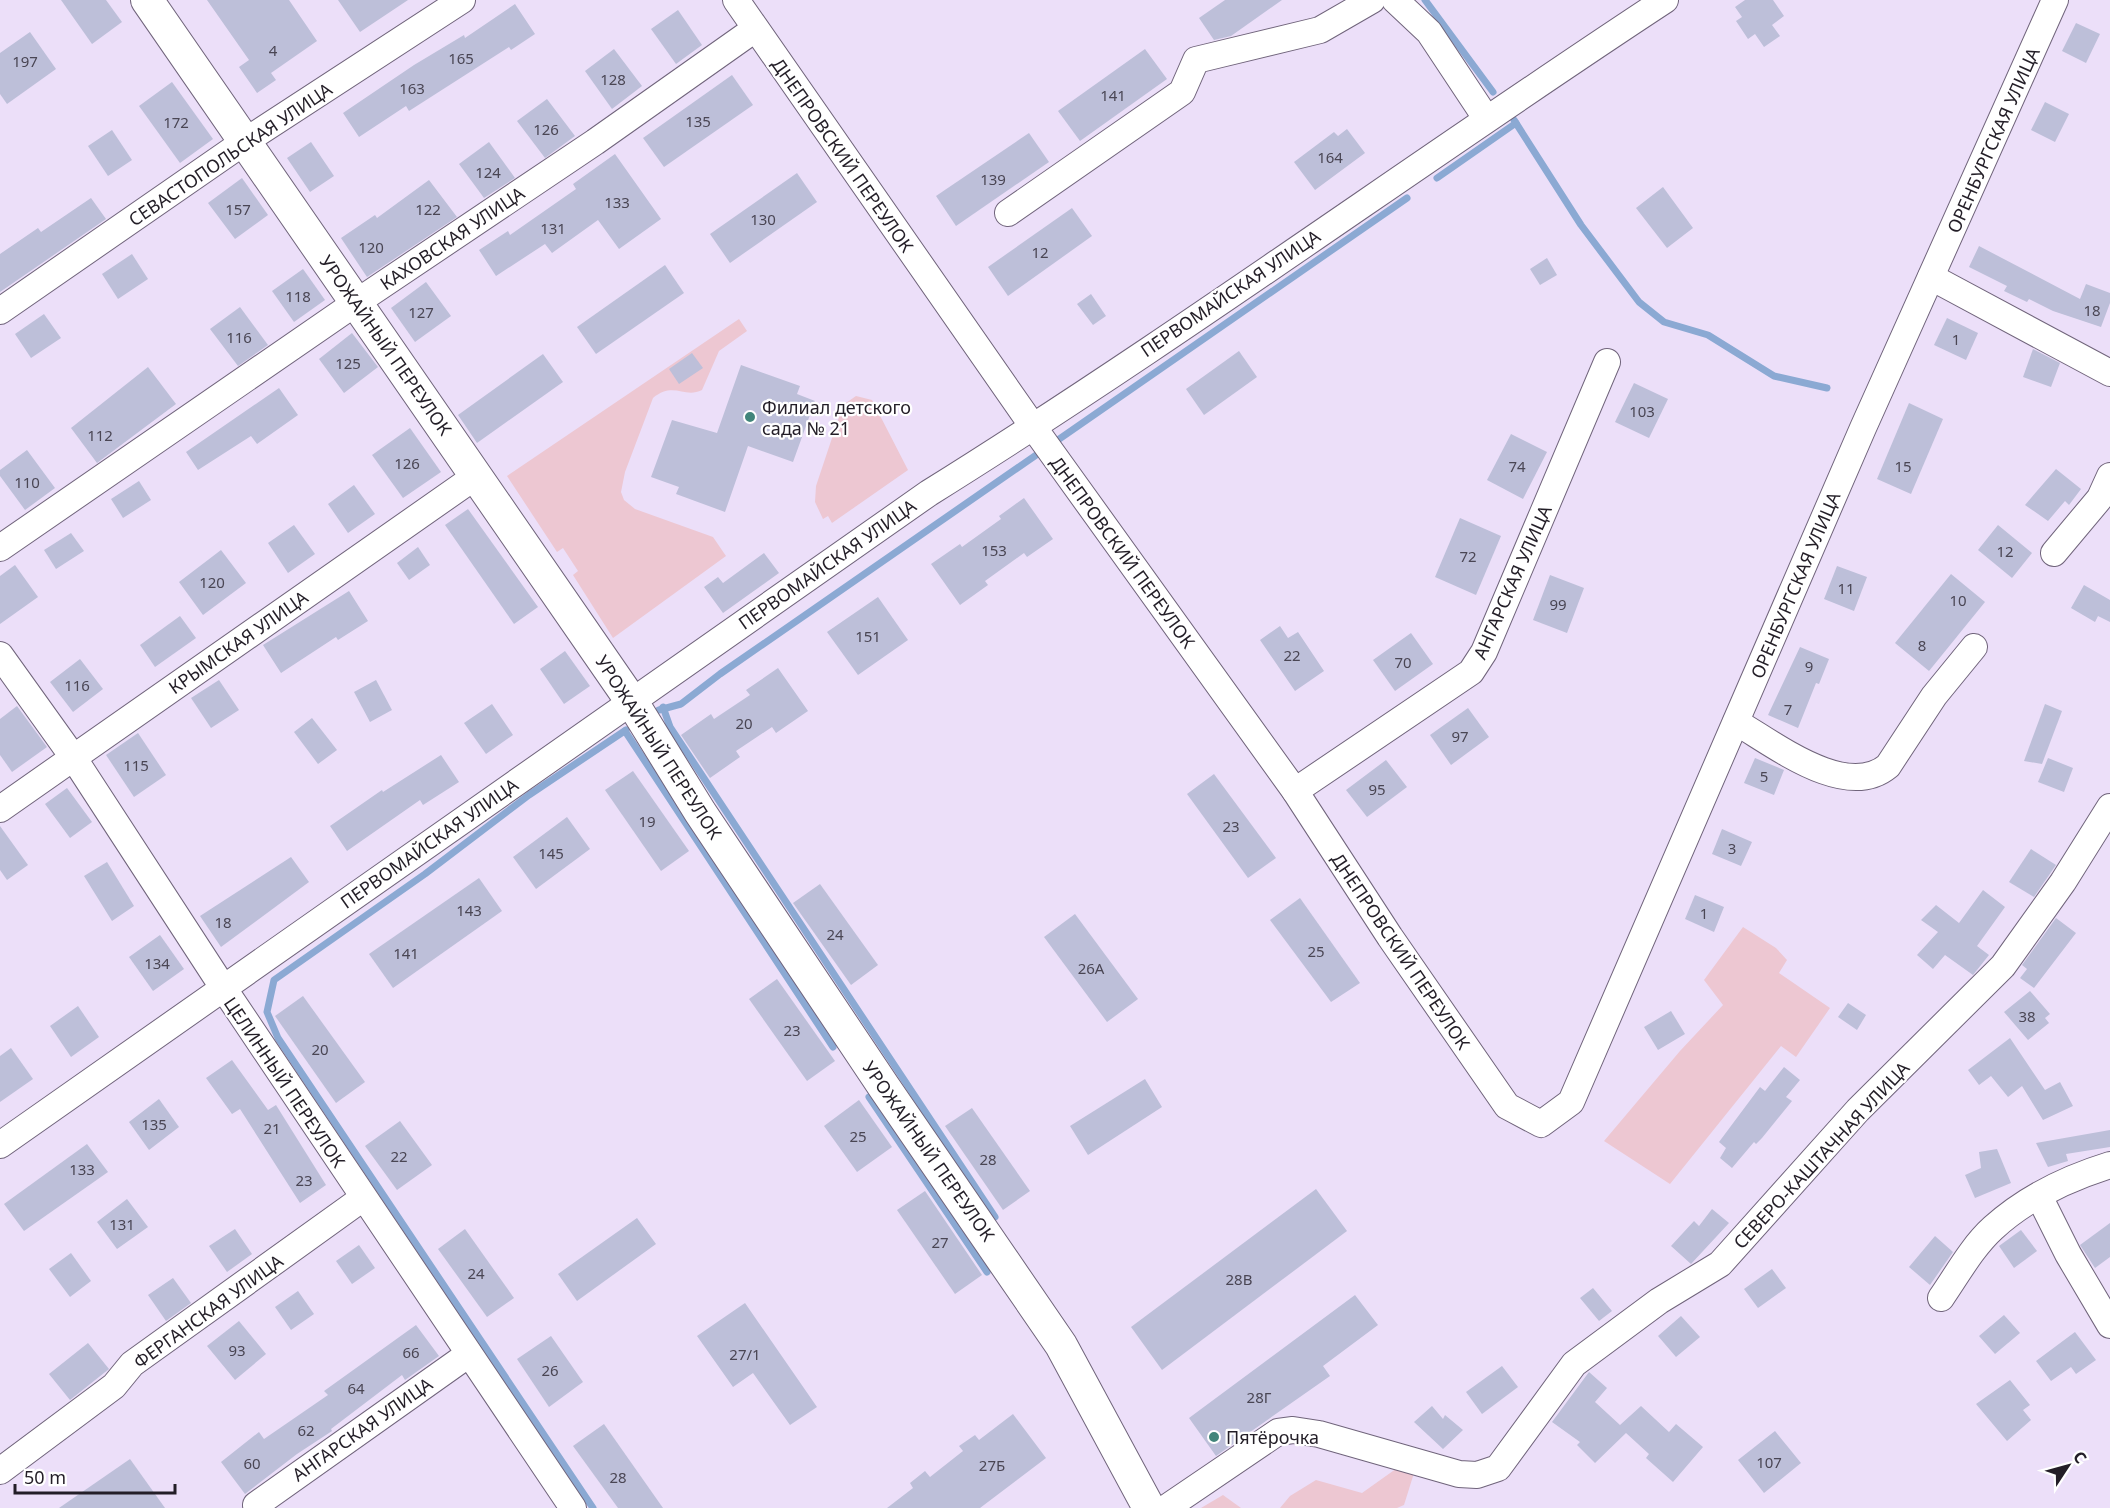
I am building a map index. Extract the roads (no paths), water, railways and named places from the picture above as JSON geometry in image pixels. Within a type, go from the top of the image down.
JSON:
[{"type":"street","name":"УРОЖАЙНЫЙ ПЕРЕУЛОК","points":[[147,0],[632,702],[706,821],[884,1087],[1061,1345],[1149,1508]]},
{"type":"street","name":"СЕВАСТОПОЛЬСКАЯ УЛИЦА","points":[[0,311],[244,142],[462,0]]},
{"type":"street","name":"ДНЕПРОВСКИЙ ПЕРЕУЛОК","points":[[736,0],[1034,428],[1294,791],[1390,937],[1506,1106]]},
{"type":"street","points":[[1008,213],[1182,92],[1196,60],[1320,30],[1372,0]]},
{"type":"street","points":[[1395,0],[1429,32],[1486,118]]},
{"type":"street","name":"ПЕРВОМАЙСКАЯ УЛИЦА","points":[[0,1145],[224,989],[427,843],[929,493],[1034,428],[1486,118],[1665,0]]},
{"type":"street","name":"ОРЕНБУРГСКАЯ УЛИЦА","points":[[1506,1106],[1541,1124],[1571,1102],[1931,277],[2055,0]]},
{"type":"street","name":"КАХОВСКАЯ УЛИЦА","points":[[0,548],[357,302],[595,142],[755,29]]},
{"type":"street","points":[[1931,277],[2110,373]]},
{"type":"street","name":"АНГАРСКАЯ УЛИЦА","points":[[1294,791],[1471,672],[1484,652],[1607,362]]},
{"type":"street","name":"КРЫМСКАЯ УЛИЦА","points":[[0,809],[476,476]]},
{"type":"street","points":[[2054,553],[2100,498],[2110,476]]},
{"type":"street","points":[[1736,722],[1828,774],[1862,777],[1879,773],[1888,766],[1934,696],[1974,647]]},
{"type":"street","name":"ЦЕЛИННЫЙ ПЕРЕУЛОК","points":[[0,655],[73,757],[363,1198],[573,1508]]},
{"type":"street","name":"СЕВЕРО-КАШТАЧНАЯ УЛИЦА","points":[[1166,1508],[1278,1432],[1293,1430],[1376,1449],[1459,1473],[1477,1476],[1498,1468],[1574,1364],[1659,1301],[1720,1264],[1858,1110],[2002,966],[2063,882],[2110,807]]},
{"type":"street","points":[[1941,1298],[1993,1228],[2039,1196],[2074,1176],[2110,1165]]},
{"type":"street","points":[[2039,1196],[2068,1254],[2110,1325]]},
{"type":"street","name":"ФЕРГАНСКАЯ УЛИЦА","points":[[0,1471],[114,1386],[132,1364],[363,1198]]},
{"type":"street","name":"АНГАРСКАЯ УЛИЦА","points":[[256,1505],[469,1354]]},
{"type":"waterway","points":[[1425,0],[1493,92]]},
{"type":"waterway","points":[[1514,120],[1581,225],[1639,302],[1664,322],[1708,335],[1774,376],[1827,388]]},
{"type":"waterway","points":[[1437,178],[1516,123]]},
{"type":"waterway","points":[[659,710],[681,704],[720,674],[1407,198]]},
{"type":"waterway","points":[[663,707],[670,727],[995,1217]]},
{"type":"waterway","points":[[593,1508],[278,1038],[267,1012],[274,980],[425,874],[529,795],[626,730]]},
{"type":"waterway","points":[[625,731],[833,1047]]},
{"type":"waterway","points":[[869,1097],[987,1272]]},
{"type":"place","name":"Филиал детского сада № 21","points":[[750,417]]},
{"type":"place","name":"Пятёрочка","points":[[1214,1437]]}]
